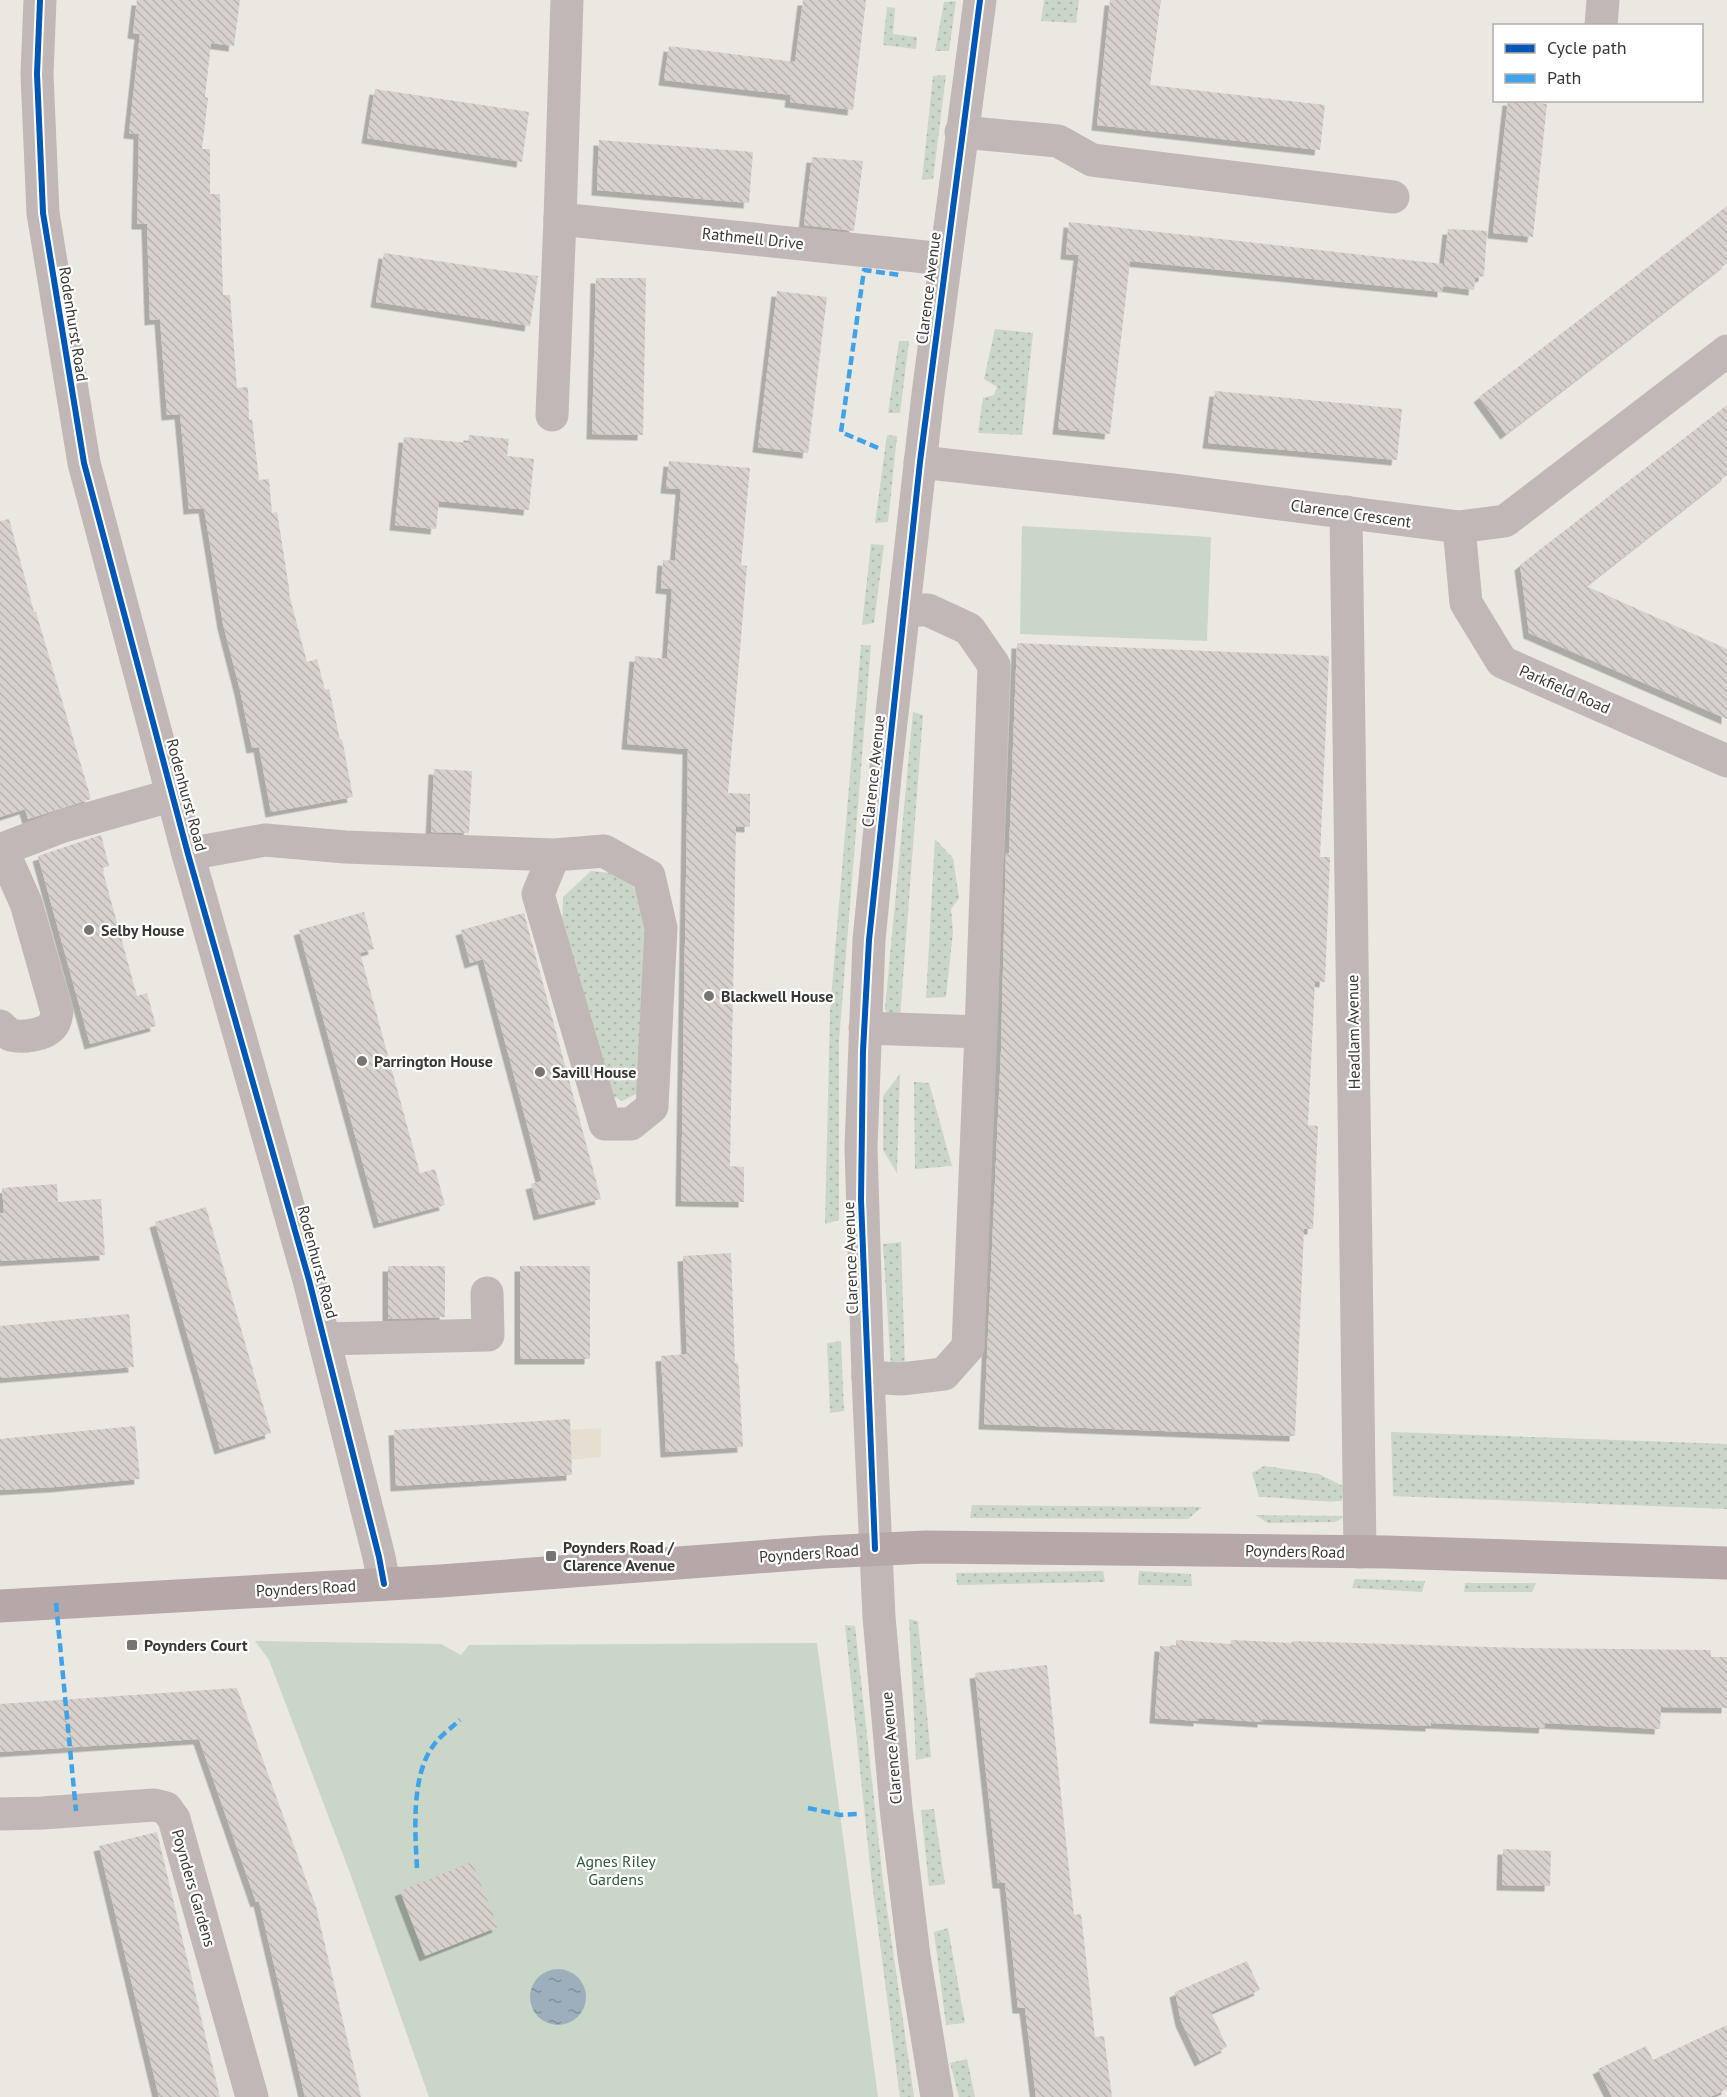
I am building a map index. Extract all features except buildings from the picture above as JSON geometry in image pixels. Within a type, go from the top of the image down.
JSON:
[{"type":"highway","name":"Poynders Road","points":[[0,1606],[384,1584],[875,1549],[956,1547],[1360,1552],[1727,1563]]},
{"type":"street","name":"Rodenhurst Road","points":[[40,0],[37,74],[43,213],[84,463],[188,854],[309,1280],[384,1584]]},
{"type":"street","points":[[552,415],[567,0]]},
{"type":"street","name":"Clarence Avenue","points":[[937,2097],[914,1956],[896,1808],[875,1549],[861,1190],[865,1029],[876,867],[920,462],[980,0]]},
{"type":"street","points":[[1601,24],[1603,0]]},
{"type":"street","points":[[962,132],[1058,141],[1092,160],[1393,196]]},
{"type":"street","name":"Rathmell Drive","points":[[560,219],[945,259]]},
{"type":"street","name":"Clarence Crescent","points":[[920,462],[1173,489],[1459,527],[1505,521],[1727,351]]},
{"type":"street","name":"Headlam Avenue","points":[[1346,512],[1360,1552]]},
{"type":"street","name":"Parkfield Road","points":[[1459,527],[1466,603],[1502,662],[1727,761]]},
{"type":"street","points":[[868,1377],[902,1379],[944,1374],[968,1347],[994,664],[969,629],[928,610],[904,610]]},
{"type":"street","points":[[0,1026],[9,1034],[19,1036],[44,1032],[51,1028],[57,1012],[26,903],[1,849],[63,826],[173,795]]},
{"type":"street","points":[[188,854],[265,840],[345,847],[554,855],[604,851],[649,876],[661,928],[652,1107],[631,1124],[605,1124],[538,894],[554,855]]},
{"type":"street","points":[[865,1029],[981,1032]]},
{"type":"street","points":[[324,1339],[488,1335],[487,1293]]},
{"type":"street","name":"Poynders Gardens","points":[[0,1814],[42,1814],[154,1805],[166,1808],[174,1819],[252,2097]]},
{"type":"shaded area","points":[[601,1428],[601,1457],[571,1460],[570,1430]]},
{"type":"green space","points":[[1044,0],[1079,0],[1076,23],[1041,21]]},
{"type":"green space","points":[[956,1],[949,51],[935,51],[944,2]]},
{"type":"green space","points":[[887,7],[895,8],[893,34],[917,37],[916,49],[883,45]]},
{"type":"green space","points":[[946,75],[933,179],[922,180],[933,76]]},
{"type":"green space","points":[[995,329],[1033,333],[1022,435],[978,433],[983,398],[994,395],[997,387],[984,379]]},
{"type":"green space","points":[[899,341],[909,341],[900,413],[888,413]]},
{"type":"green space","points":[[887,435],[897,436],[888,522],[875,523]]},
{"type":"green space","points":[[1022,526],[1211,537],[1207,641],[1020,634]]},
{"type":"green space","points":[[871,544],[884,545],[874,623],[862,625]]},
{"type":"green space","points":[[861,645],[871,645],[839,1041],[839,1220],[825,1224],[830,1011]]},
{"type":"green space","points":[[913,712],[923,715],[899,1031],[885,1009]]},
{"type":"green space","points":[[935,839],[953,858],[959,898],[951,909],[953,932],[946,997],[926,998]]},
{"type":"green space","points":[[591,871],[620,874],[645,903],[646,1089],[622,1101],[609,1094],[562,934],[563,897]]},
{"type":"green space","points":[[900,1074],[897,1173],[883,1150],[883,1096]]},
{"type":"green space","points":[[914,1082],[929,1083],[952,1166],[915,1169]]},
{"type":"green space","points":[[901,1242],[905,1367],[891,1368],[883,1244]]},
{"type":"green space","points":[[841,1341],[844,1411],[830,1413],[827,1343]]},
{"type":"green space","points":[[1391,1432],[1727,1444],[1727,1509],[1393,1496]]},
{"type":"green space","points":[[1264,1466],[1319,1474],[1343,1486],[1342,1501],[1259,1497],[1252,1473]]},
{"type":"green space","points":[[972,1505],[1202,1507],[1188,1519],[970,1518]]},
{"type":"green space","points":[[1255,1515],[1346,1516],[1335,1522],[1268,1523]]},
{"type":"green space","points":[[1103,1571],[1105,1582],[957,1585],[956,1573]]},
{"type":"green space","points":[[1139,1571],[1191,1574],[1192,1586],[1138,1585]]},
{"type":"green space","points":[[1355,1579],[1425,1581],[1422,1592],[1352,1588]]},
{"type":"green space","points":[[1465,1583],[1536,1583],[1532,1592],[1464,1592]]},
{"type":"green space","points":[[909,1619],[918,1621],[931,1757],[916,1760]]},
{"type":"green space","points":[[845,1625],[855,1626],[883,1881],[914,2097],[900,2097],[871,1875]]},
{"type":"green space","name":"Agnes Riley Gardens","points":[[255,1641],[441,1644],[461,1655],[469,1645],[817,1643],[878,2097],[429,2097],[353,1881],[269,1660]]},
{"type":"green space","points":[[934,1809],[945,1884],[929,1886],[921,1810]]},
{"type":"green space","points":[[948,1928],[965,2023],[946,2025],[934,1932]]},
{"type":"green space","points":[[967,2059],[975,2097],[959,2097],[950,2063]]},
{"type":"water","points":[[558,1969],[569,1971],[578,1977],[584,1986],[586,1997],[584,2008],[578,2017],[569,2023],[558,2025],[547,2023],[538,2017],[532,2008],[530,1997],[532,1986],[538,1977],[547,1971]]},
{"type":"marked path","points":[[878,448],[841,432],[864,270],[900,275]]},
{"type":"marked path","points":[[56,1603],[76,1811]]},
{"type":"marked path","points":[[417,1868],[416,1805],[421,1773],[433,1746],[460,1720]]},
{"type":"marked path","points":[[808,1808],[840,1815],[857,1814]]},
{"type":"cycle path","points":[[40,0],[37,74],[43,213],[84,463],[188,854],[309,1280],[384,1584]]},
{"type":"cycle path","points":[[875,1549],[861,1200],[863,1051],[869,940],[920,462],[980,0]]},
{"type":"place","name":"Selby House","points":[[89,930]]},
{"type":"place","name":"Blackwell House","points":[[709,996]]},
{"type":"place","name":"Parrington House","points":[[362,1061]]},
{"type":"place","name":"Savill House","points":[[540,1072]]},
{"type":"place","name":"Poynders Road / Clarence Avenue","points":[[551,1556]]},
{"type":"place","name":"Poynders Court","points":[[132,1645]]}]
